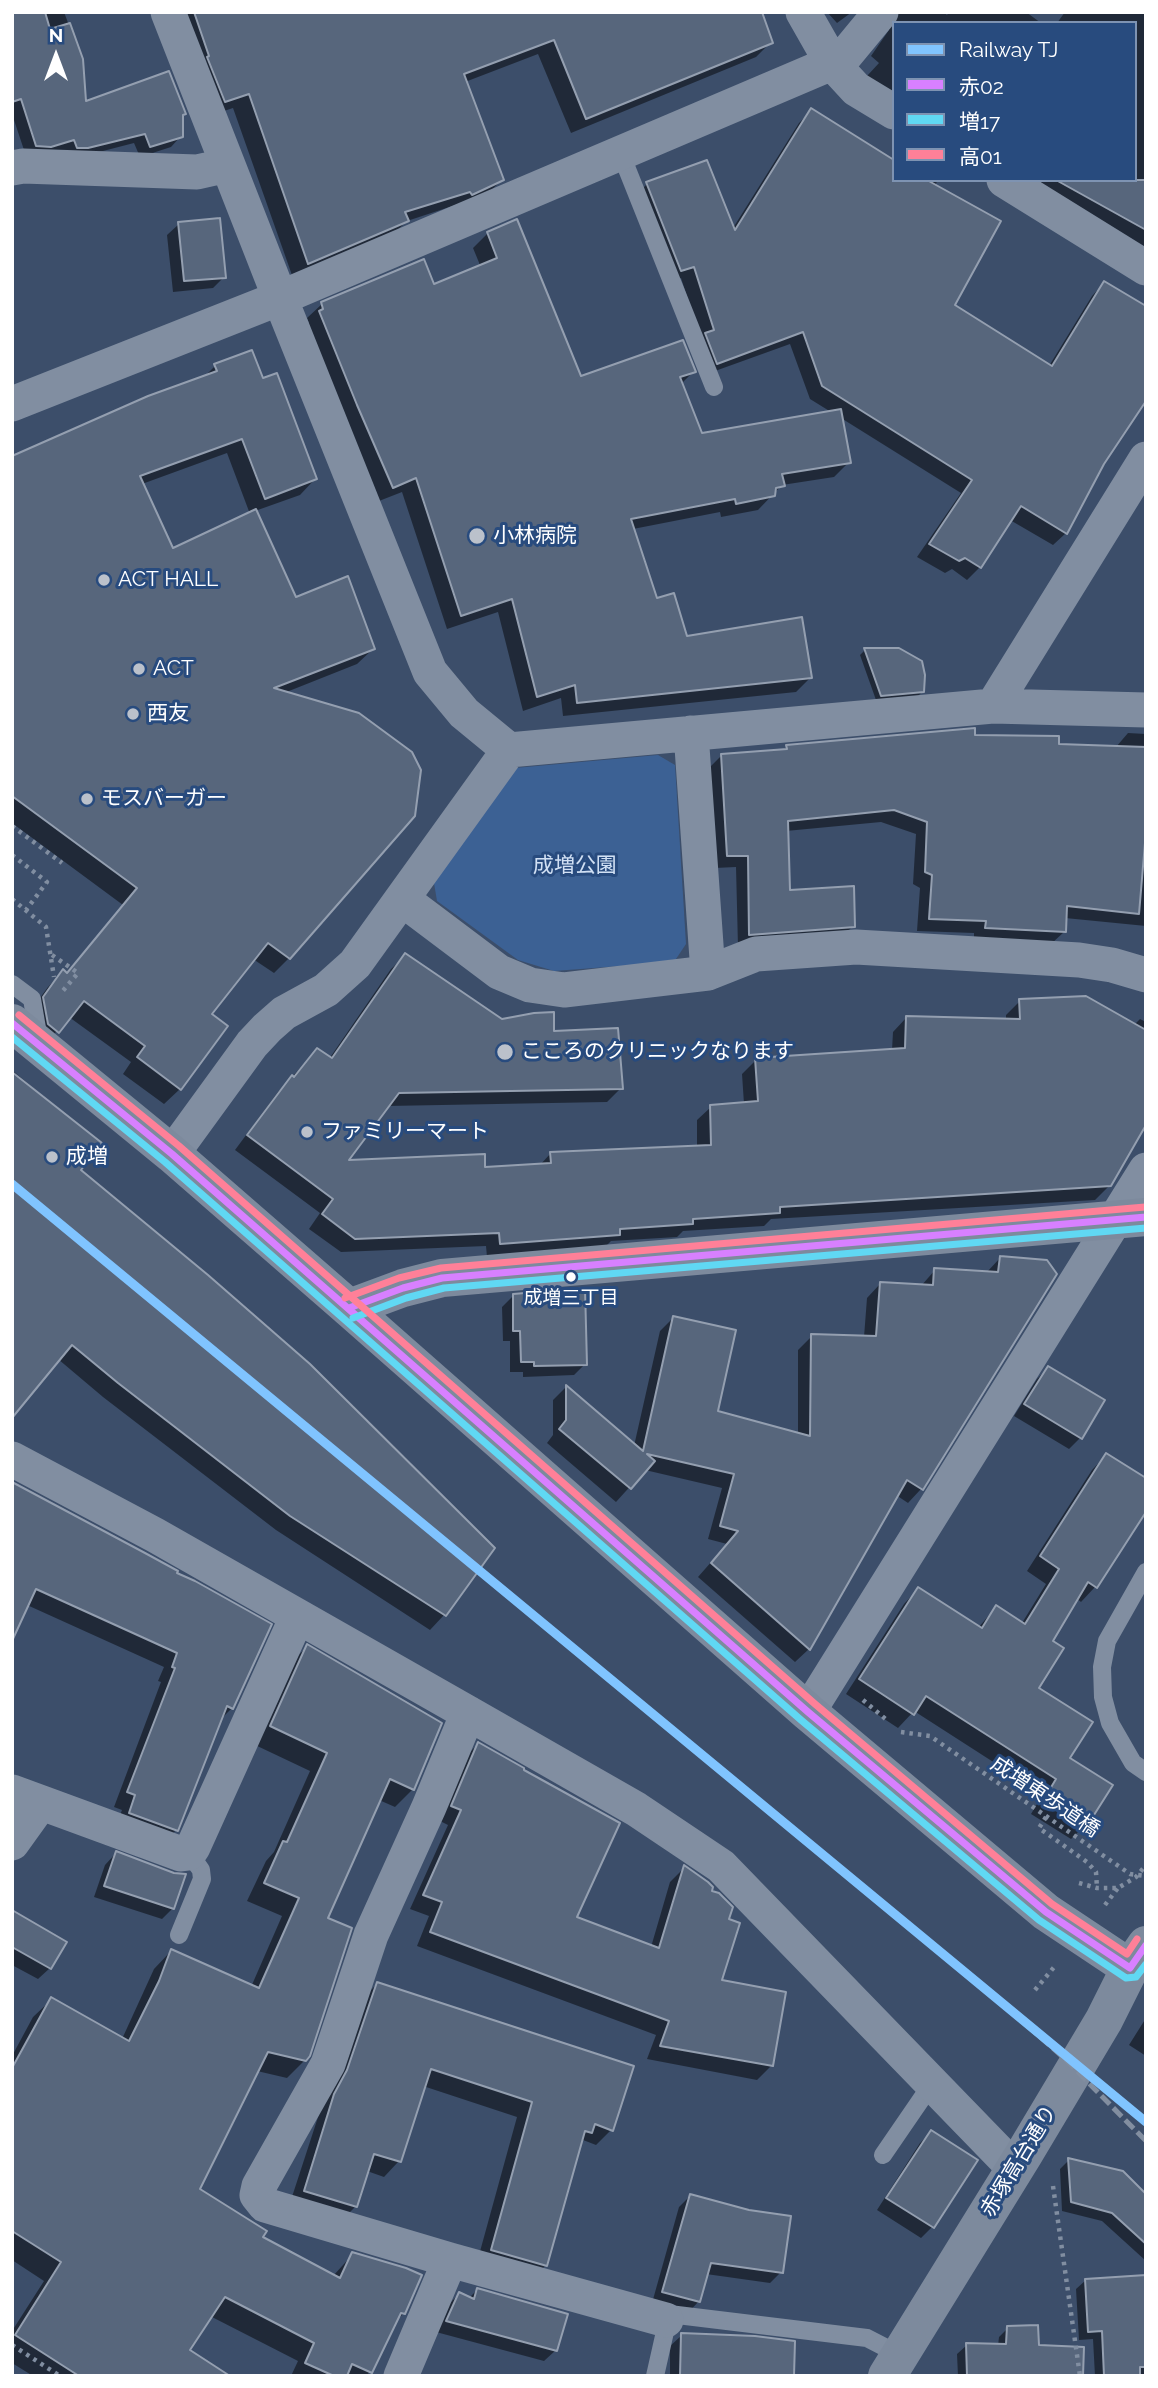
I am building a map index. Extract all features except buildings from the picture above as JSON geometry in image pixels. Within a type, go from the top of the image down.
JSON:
[{"type":"street","points":[[168,12],[430,672],[464,713],[509,750],[993,706],[1146,710]]},
{"type":"street","points":[[803,12],[832,63],[856,89],[892,111]]},
{"type":"street","points":[[12,404],[280,298],[832,63],[843,58],[881,12]]},
{"type":"street","points":[[12,168],[23,166],[197,172],[228,165]]},
{"type":"street","points":[[1007,182],[1146,268]]},
{"type":"street","points":[[993,706],[1146,459]]},
{"type":"street","points":[[691,733],[708,973]]},
{"type":"street","points":[[172,1154],[252,1044],[284,1013],[326,990],[364,953],[509,750]]},
{"type":"street","points":[[402,899],[499,972],[530,985],[564,990],[708,973],[756,954],[856,947],[1079,960],[1112,965],[1146,975]]},
{"type":"street","points":[[26,1034],[172,1154],[808,1712],[1046,1912],[1138,1956]]},
{"type":"street","points":[[808,1712],[1130,1219],[1146,1170]]},
{"type":"street","points":[[349,1308],[403,1288],[442,1278],[1130,1219]]},
{"type":"street","points":[[12,1460],[155,1535],[636,1809],[721,1866],[931,2085],[1019,2161]]},
{"type":"street","points":[[12,1843],[26,1798],[181,1854],[189,1853],[297,1617]]},
{"type":"street","points":[[468,1713],[371,1935],[328,2064],[259,2186],[257,2195],[265,2205],[666,2320]]},
{"type":"street","name":"赤塚高台通り","points":[[893,2366],[1104,2020],[1138,1956]]},
{"type":"street","points":[[401,2376],[450,2260]]},
{"type":"lane","points":[[621,154],[713,387]]},
{"type":"lane","points":[[12,984],[32,999],[26,1034]]},
{"type":"lane","points":[[1146,1572],[1107,1641],[1102,1667],[1103,1697],[1111,1723],[1133,1763],[1146,1772]]},
{"type":"lane","points":[[179,1935],[202,1879],[201,1870],[189,1853]]},
{"type":"lane","points":[[883,2155],[931,2085]]},
{"type":"lane","points":[[655,2376],[669,2314],[867,2338],[893,2366]]},
{"type":"path","points":[[12,826],[62,863]]},
{"type":"path","points":[[12,855],[47,882],[26,910]]},
{"type":"path","points":[[12,899],[46,927],[57,999]]},
{"type":"path","points":[[51,955],[78,973],[69,983]]},
{"type":"path","points":[[830,1677],[857,1695],[911,1741]]},
{"type":"path","name":"成増東歩道橋","points":[[901,1732],[930,1736],[1130,1874],[1146,1876]]},
{"type":"path","points":[[1046,1817],[1039,1828],[1087,1862],[1096,1872],[1097,1888]]},
{"type":"path","points":[[1075,1882],[1097,1888],[1118,1888],[1136,1877],[1146,1865]]},
{"type":"path","points":[[1019,2161],[1052,2183],[1080,2376]]},
{"type":"path","points":[[12,2345],[61,2376]]},
{"type":"green space","name":"成増公園","points":[[658,755],[675,765],[686,944],[674,962],[554,971],[518,960],[437,901],[433,877],[515,768]]},
{"type":"railway","points":[[1002,2003],[1065,2059],[1146,2141]]},
{"type":"rail line","name":"TJ","points":[[12,1184],[1146,2122]]},
{"type":"transit line","name":"高01","points":[[19,1015],[179,1146],[815,1704],[1052,1904],[1127,1954],[1137,1939]]},
{"type":"transit line","name":"赤02","points":[[12,1023],[172,1154],[808,1712],[1046,1912],[1130,1968],[1146,1945]]},
{"type":"transit line","name":"増17","points":[[12,1037],[165,1162],[801,1720],[1039,1920],[1126,1978],[1136,1977],[1146,1964]]},
{"type":"transit line","name":"高01","points":[[345,1298],[399,1278],[441,1268],[1145,1207]]},
{"type":"transit line","name":"赤02","points":[[349,1308],[403,1288],[442,1278],[1146,1217]]},
{"type":"transit line","name":"増17","points":[[353,1318],[406,1298],[444,1288],[1146,1228]]},
{"type":"place","name":"小林病院","points":[[477,536]]},
{"type":"place","name":"ACT HALL","points":[[104,580]]},
{"type":"place","name":"ACT","points":[[139,669]]},
{"type":"place","name":"西友","points":[[133,714]]},
{"type":"place","name":"モスバーガー","points":[[87,799]]},
{"type":"place","name":"こころのクリニックなります","points":[[505,1052]]},
{"type":"place","name":"ファミリーマート","points":[[307,1132]]},
{"type":"place","name":"成増","points":[[52,1157]]},
{"type":"place","name":"成増三丁目","points":[[571,1277]]}]
